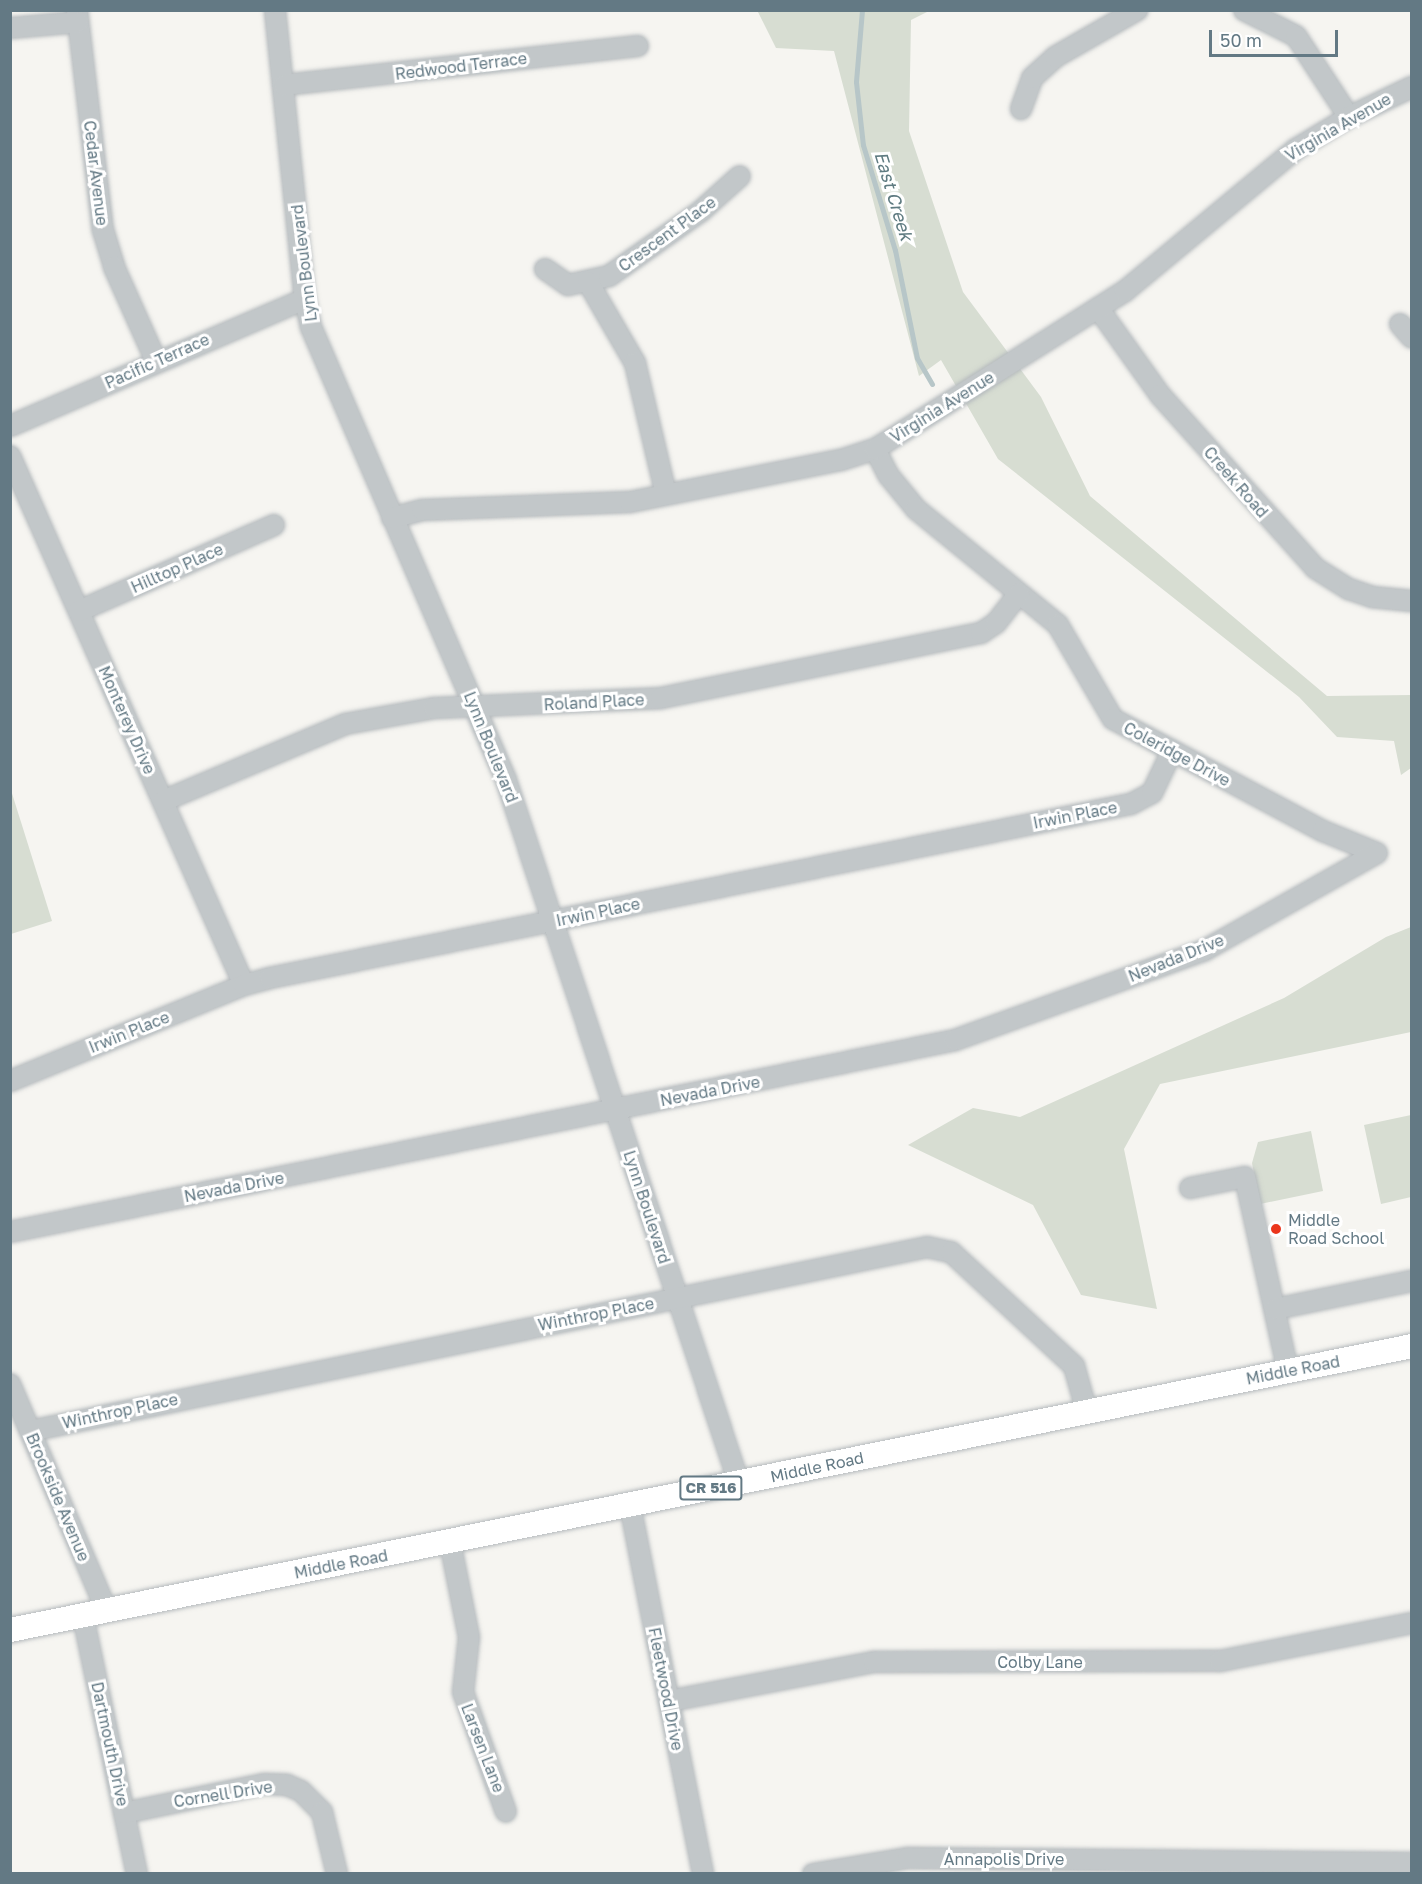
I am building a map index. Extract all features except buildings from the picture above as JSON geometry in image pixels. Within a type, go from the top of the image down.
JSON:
[{"type":"main road","name":"Middle Road","points":[[10,1630],[1412,1346]]},
{"type":"street","name":"Lynn Boulevard","points":[[275,10],[305,299],[318,345],[506,780],[738,1483]]},
{"type":"street","points":[[1021,109],[1032,78],[1055,57],[1137,10]]},
{"type":"street","points":[[1245,10],[1296,36],[1349,117]]},
{"type":"street","points":[[10,28],[77,16]]},
{"type":"street","name":"Cedar Avenue","points":[[77,16],[103,230],[114,267],[156,361]]},
{"type":"street","name":"Redwood Terrace","points":[[284,85],[639,46]]},
{"type":"street","name":"Virginia Avenue","points":[[392,518],[422,510],[595,505],[666,494],[841,460],[875,449],[1140,280],[1272,166],[1349,117],[1412,87]]},
{"type":"street","name":"Crescent Place","points":[[545,269],[552,278],[568,285],[609,276],[701,211],[740,176]]},
{"type":"street","points":[[588,282],[623,337],[639,374],[666,494]]},
{"type":"street","name":"Pacific Terrace","points":[[10,426],[156,361],[305,299]]},
{"type":"street","name":"Creek Road","points":[[1098,308],[1160,395],[1315,568],[1349,589],[1372,597],[1412,601]]},
{"type":"street","name":"Coleridge Drive","points":[[875,449],[889,476],[916,509],[1064,632],[1102,706],[1113,719],[1323,831],[1377,853]]},
{"type":"street","name":"Monterey Drive","points":[[10,456],[244,986]]},
{"type":"street","name":"Hilltop Place","points":[[79,611],[274,525]]},
{"type":"street","name":"Roland Place","points":[[163,801],[334,728],[435,708],[649,700],[969,635],[996,623],[1019,594]]},
{"type":"street","name":"Irwin Place","points":[[10,1081],[244,986],[1131,804],[1152,793],[1172,751]]},
{"type":"street","name":"Nevada Drive","points":[[10,1232],[955,1040],[1205,950],[1377,853]]},
{"type":"street","points":[[1190,1188],[1245,1177],[1288,1371]]},
{"type":"street","name":"Winthrop Place","points":[[30,1431],[677,1298],[938,1248],[951,1252],[970,1268],[1074,1366],[1087,1412]]},
{"type":"street","points":[[1275,1309],[1412,1281]]},
{"type":"street","name":"Brookside Avenue","points":[[10,1383],[106,1611]]},
{"type":"street","name":"Fleetwood Drive","points":[[630,1505],[703,1874]]},
{"type":"street","name":"Larsen Lane","points":[[450,1542],[469,1637],[463,1692],[506,1812]]},
{"type":"street","name":"Dartmouth Drive","points":[[83,1616],[136,1874]]},
{"type":"street","name":"Colby Lane","points":[[669,1701],[874,1662],[1220,1661],[1412,1623]]},
{"type":"street","name":"Cornell Drive","points":[[124,1813],[264,1784],[287,1785],[301,1791],[322,1812],[337,1874]]},
{"type":"street","name":"Annapolis Drive","points":[[813,1874],[908,1858],[1412,1863]]},
{"type":"shaded area","points":[[757,10],[929,11],[911,20],[909,131],[963,292],[1041,397],[1090,496],[1327,696],[1411,695],[1411,768],[1401,775],[1394,741],[1337,737],[1299,697],[998,459],[941,360],[919,376],[834,51],[776,48]]},
{"type":"shaded area","points":[[10,787],[52,921],[11,934],[10,934]]},
{"type":"shaded area","points":[[1411,927],[1411,1032],[1160,1084],[1124,1149],[1157,1309],[1081,1295],[1033,1205],[908,1145],[973,1108],[1020,1117],[1284,998],[1386,937]]},
{"type":"shaded area","points":[[1411,1115],[1411,1197],[1381,1204],[1364,1125]]},
{"type":"shaded area","points":[[1311,1131],[1323,1191],[1260,1204],[1252,1163],[1258,1142]]},
{"type":"waterway","name":"East Creek","points":[[862,10],[856,82],[863,145],[895,250],[917,358],[932,384]]},
{"type":"place","name":"Middle Road School","points":[[1276,1229]]}]
